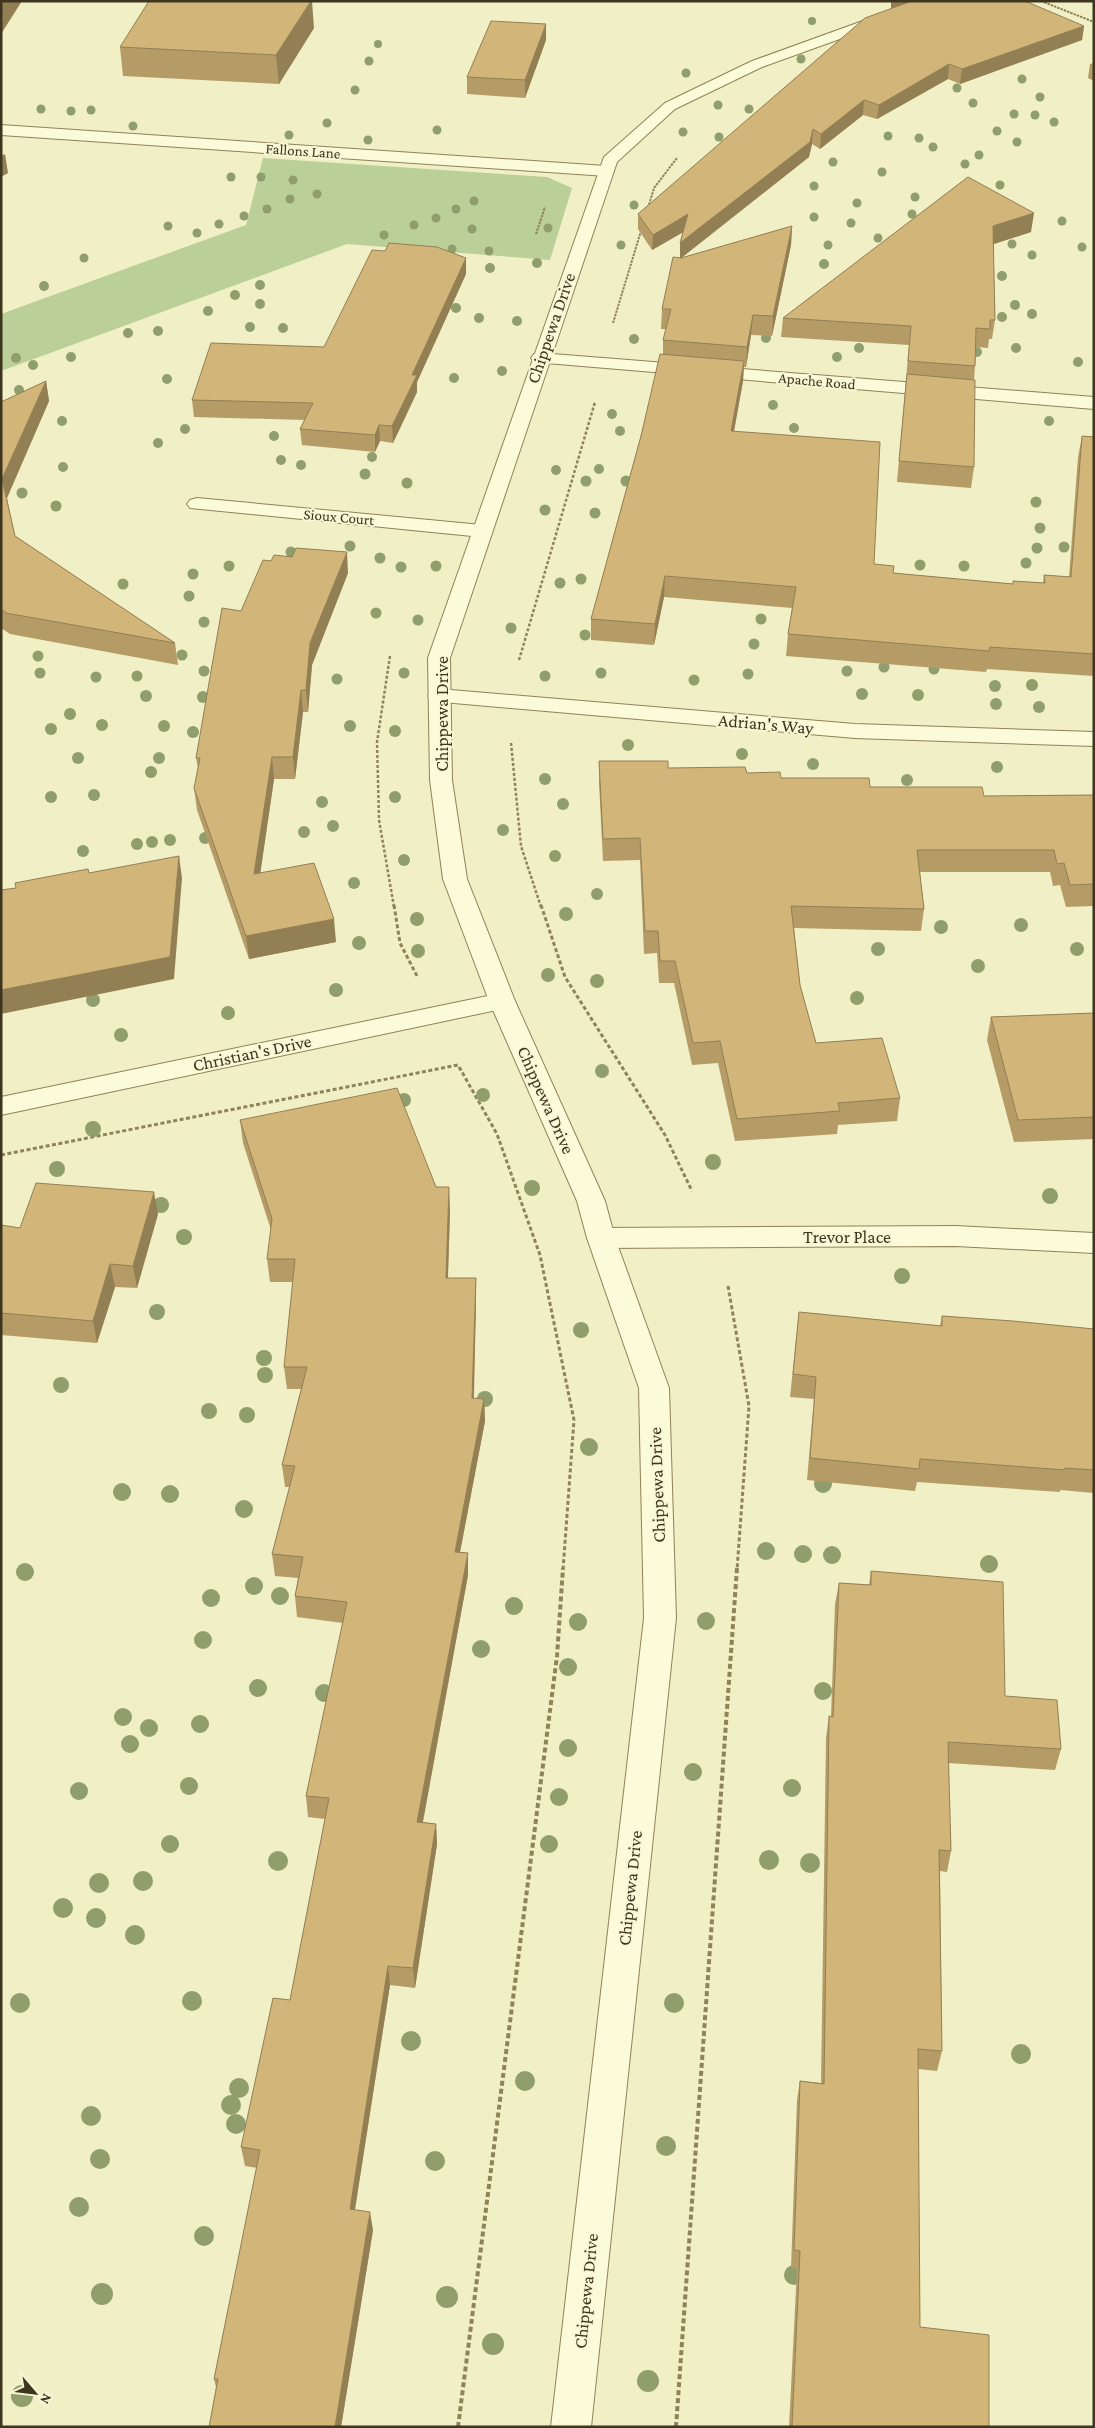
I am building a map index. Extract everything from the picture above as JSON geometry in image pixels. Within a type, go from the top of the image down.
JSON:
[{"type":"street","name":"Chippewa Drive","points":[[572,2427],[660,1618],[654,1388],[601,1238],[591,1201],[502,1000],[455,879],[441,780],[439,658],[540,358],[610,160],[670,106],[757,64],[932,1]]},
{"type":"street","name":"Fallons Lane","points":[[1,130],[606,171]]},
{"type":"street","name":"Apache Road","points":[[540,358],[1094,403]]},
{"type":"street","name":"Sioux Court","points":[[197,504],[482,531]]},
{"type":"street","name":"Adrian's Way","points":[[439,696],[855,731],[1094,739]]},
{"type":"street","name":"Christian's Drive","points":[[1,1106],[502,1000]]},
{"type":"street","name":"Trevor Place","points":[[601,1238],[956,1236],[1094,1242]]},
{"type":"path","points":[[1041,1],[1094,22]]},
{"type":"path","points":[[645,217],[654,188],[680,154]]},
{"type":"path","points":[[534,240],[546,206]]},
{"type":"path","points":[[610,330],[642,226]]},
{"type":"path","points":[[517,668],[595,402]]},
{"type":"path","points":[[511,740],[521,846],[565,977],[665,1135],[694,1195]]},
{"type":"path","points":[[1,1155],[458,1065],[497,1134],[540,1255],[574,1420],[557,1656],[458,2427]]},
{"type":"path","points":[[676,2427],[749,1406],[728,1286]]},
{"type":"green space","points":[[263,158],[547,177],[572,188],[550,260],[347,244],[1,371],[1,314],[246,225]]},
{"type":"building","points":[[149,1],[311,1],[276,55],[120,47]]},
{"type":"building","points":[[912,1],[1025,1],[1084,26],[962,69],[949,64],[879,105],[864,100],[821,134],[813,129],[810,142],[680,243],[688,214],[653,235],[638,214],[865,18]]},
{"type":"building","points":[[491,21],[546,24],[525,80],[467,77]]},
{"type":"building","points":[[968,177],[1034,213],[993,226],[995,320],[990,320],[990,329],[976,328],[975,366],[908,361],[911,326],[783,318]]},
{"type":"building","points":[[792,226],[773,316],[753,315],[747,347],[663,340],[671,309],[662,309],[673,257],[681,258]]},
{"type":"building","points":[[389,243],[437,247],[466,258],[412,375],[417,375],[392,426],[379,425],[375,435],[300,429],[313,403],[192,400],[211,343],[324,347],[372,250],[385,251]]},
{"type":"building","points":[[660,354],[744,361],[731,431],[880,442],[874,564],[894,566],[893,573],[1013,584],[1013,581],[1045,583],[1044,575],[1071,577],[1082,436],[1094,437],[1094,654],[990,647],[989,651],[788,634],[796,587],[665,576],[655,624],[591,619],[641,436]]},
{"type":"building","points":[[907,374],[975,380],[974,467],[899,461]]},
{"type":"building","points":[[46,381],[2,479],[15,536],[175,643],[6,613],[1,609],[1,402]]},
{"type":"building","points":[[296,548],[347,552],[310,643],[306,690],[301,690],[293,757],[272,757],[254,874],[314,863],[334,919],[246,936],[194,788],[200,758],[196,758],[222,608],[241,611],[263,560],[271,561],[274,555],[292,557]]},
{"type":"building","points":[[599,761],[668,761],[668,768],[745,767],[747,773],[780,772],[781,778],[869,778],[870,787],[982,787],[984,796],[1094,795],[1094,884],[1070,885],[1064,863],[1057,864],[1054,850],[917,850],[924,909],[791,906],[800,985],[816,1043],[882,1038],[900,1098],[838,1103],[840,1111],[737,1119],[720,1041],[693,1043],[675,961],[660,961],[658,931],[645,931],[640,838],[603,839]]},
{"type":"building","points":[[179,856],[170,957],[1,990],[1,890],[16,888],[15,883],[88,869],[89,873]]},
{"type":"building","points":[[1094,1013],[1094,1117],[1018,1120],[991,1017]]},
{"type":"building","points":[[397,1088],[436,1187],[449,1187],[446,1278],[476,1278],[472,1398],[484,1399],[455,1552],[468,1553],[417,1822],[436,1824],[413,1968],[388,1966],[350,2209],[370,2212],[335,2427],[209,2427],[218,2379],[214,2379],[260,2150],[241,2147],[273,1998],[290,2000],[329,1798],[306,1796],[347,1602],[295,1596],[303,1557],[272,1554],[295,1466],[282,1465],[307,1367],[284,1367],[295,1259],[267,1259],[272,1219],[240,1120]]},
{"type":"building","points":[[36,1183],[154,1192],[133,1266],[110,1264],[93,1321],[1,1313],[1,1225],[20,1228]]},
{"type":"building","points":[[799,1312],[942,1326],[942,1316],[1094,1329],[1094,1470],[1065,1468],[1065,1470],[920,1459],[919,1469],[810,1458],[816,1377],[793,1374]]},
{"type":"building","points":[[871,1571],[1003,1582],[1005,1696],[1057,1700],[1061,1749],[948,1742],[951,1851],[939,1850],[942,2051],[918,2049],[920,2327],[989,2335],[989,2427],[792,2427],[800,2251],[794,2250],[800,2081],[824,2084],[829,1716],[833,1717],[839,1583],[871,1585]]}]
